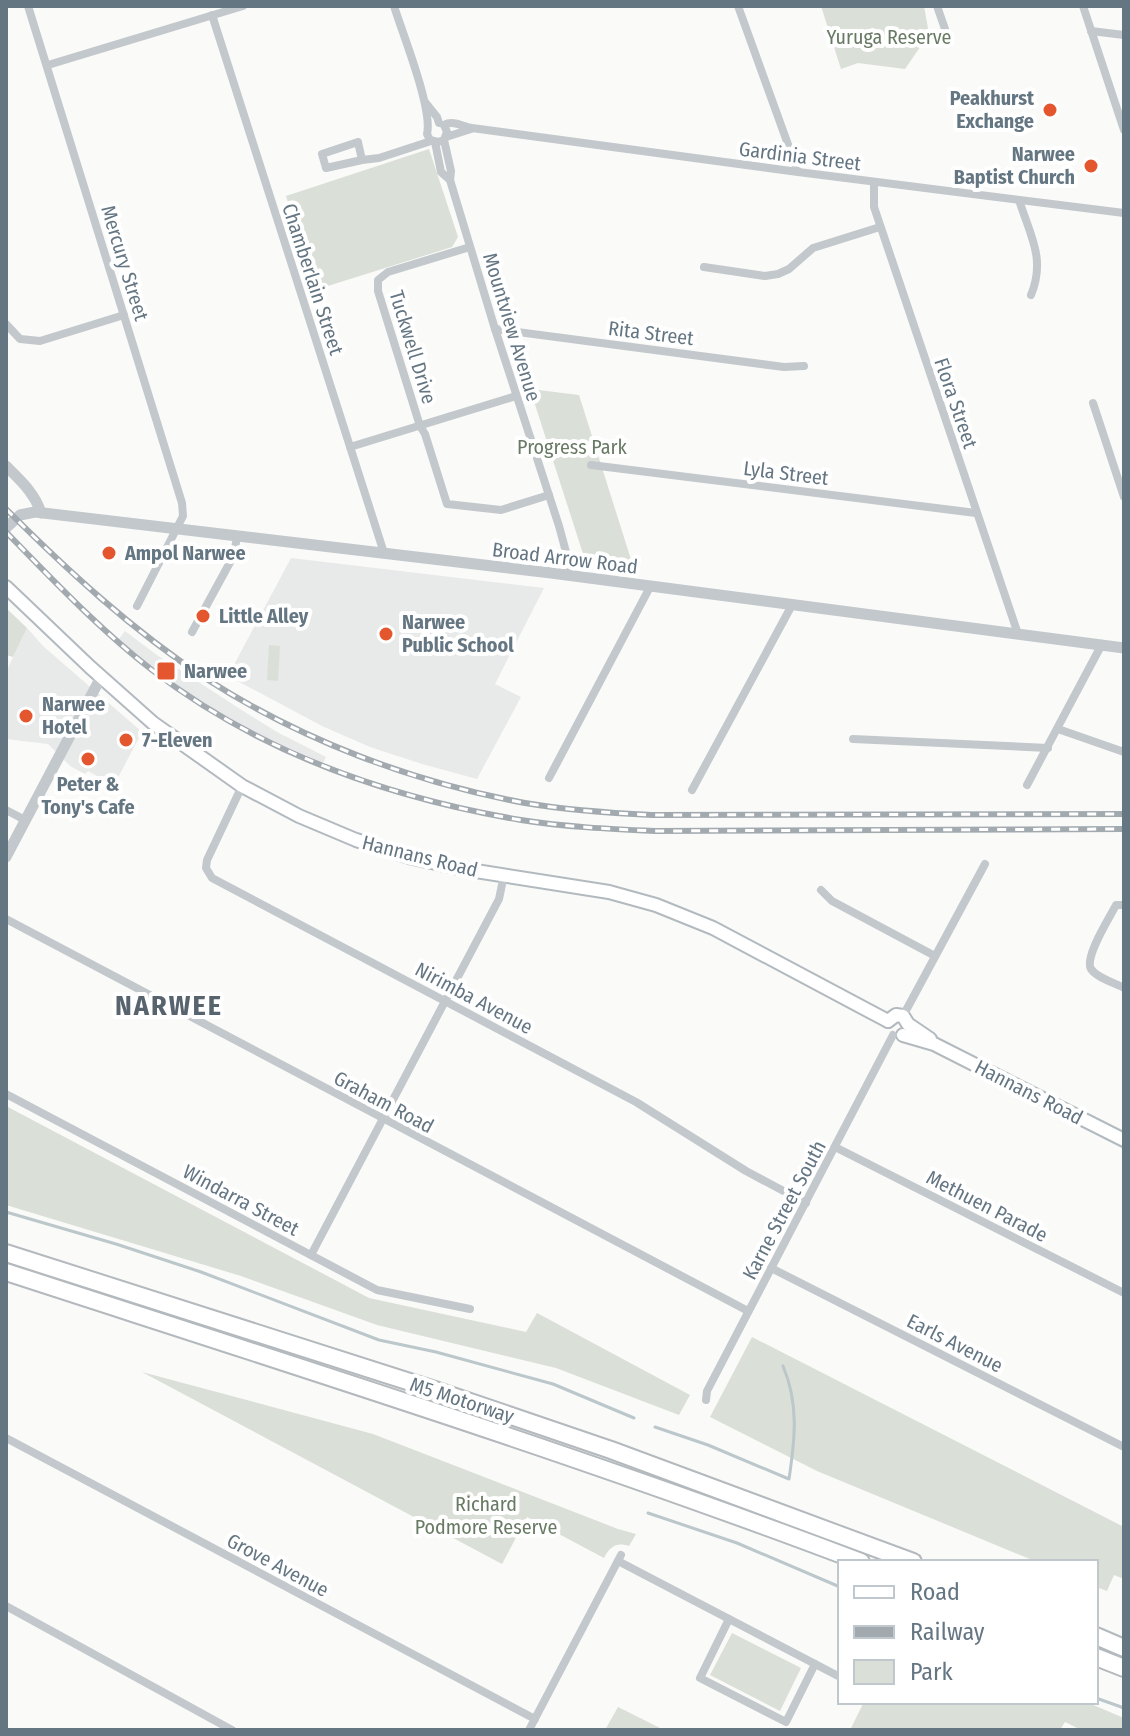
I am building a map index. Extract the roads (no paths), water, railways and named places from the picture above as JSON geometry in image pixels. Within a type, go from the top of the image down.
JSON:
[{"type":"highway","name":"M5 Motorway","points":[[6,1253],[435,1390],[573,1437],[908,1560]]},
{"type":"highway","name":"M5 Motorway","points":[[6,1272],[542,1446],[856,1560]]},
{"type":"highway","points":[[1098,1637],[1124,1648]]},
{"type":"highway","points":[[1098,1658],[1124,1668]]},
{"type":"main road","name":"Hannans Road","points":[[6,587],[153,723],[242,786],[299,816],[356,840],[437,864],[609,892],[656,905],[713,928],[888,1021],[888,1030],[902,1027],[1124,1140]]},
{"type":"street","name":"Mercury Street","points":[[28,6],[182,503],[183,516],[177,529]]},
{"type":"street","points":[[48,65],[243,6]]},
{"type":"street","points":[[394,6],[424,101],[437,117],[438,125]]},
{"type":"street","points":[[738,6],[798,172]]},
{"type":"street","points":[[937,6],[945,29]]},
{"type":"street","points":[[1083,6],[1124,130]]},
{"type":"street","name":"Chamberlain Street","points":[[212,15],[384,553]]},
{"type":"street","points":[[1091,31],[1124,35]]},
{"type":"street","name":"Gardinia Street","points":[[438,125],[449,122],[472,128],[798,172],[1124,213]]},
{"type":"street","points":[[438,125],[446,129],[439,140],[427,132],[438,125]]},
{"type":"street","name":"Gardinia Street","points":[[362,160],[358,142],[322,154],[326,168],[379,158],[472,128]]},
{"type":"street","name":"Mountview Avenue","points":[[439,140],[441,172],[450,180],[549,495],[569,563],[567,575]]},
{"type":"street","name":"Flora Street","points":[[874,182],[874,207],[880,227],[1018,634]]},
{"type":"street","points":[[1019,200],[1039,265],[1031,295]]},
{"type":"street","points":[[704,267],[765,276],[778,274],[789,269],[813,248],[880,227]]},
{"type":"street","name":"Tuckwell Drive","points":[[420,426],[378,291],[378,280],[388,272],[470,247]]},
{"type":"street","points":[[6,324],[20,339],[40,341],[124,315]]},
{"type":"street","name":"Rita Street","points":[[495,329],[784,367],[804,366]]},
{"type":"street","points":[[350,447],[516,396]]},
{"type":"street","points":[[1093,403],[1124,497]]},
{"type":"street","points":[[420,426],[447,504],[501,510],[549,495]]},
{"type":"street","name":"Lyla Street","points":[[591,465],[976,513]]},
{"type":"street","points":[[6,466],[39,503],[41,513]]},
{"type":"street","name":"Broad Arrow Road","points":[[6,528],[25,513],[41,513],[567,575],[1124,648]]},
{"type":"street","points":[[137,606],[177,529]]},
{"type":"street","points":[[192,632],[234,555],[237,536]]},
{"type":"street","points":[[549,778],[650,587]]},
{"type":"street","points":[[692,790],[792,605]]},
{"type":"street","points":[[1027,785],[1102,644]]},
{"type":"street","points":[[6,857],[101,677]]},
{"type":"street","points":[[1058,729],[1124,752]]},
{"type":"street","points":[[853,739],[1048,748]]},
{"type":"street","name":"Nirimba Avenue","points":[[242,786],[207,860],[206,868],[212,878],[636,1102],[746,1171],[806,1203]]},
{"type":"street","points":[[6,810],[25,820]]},
{"type":"street","name":"Karne Street South","points":[[706,1400],[707,1391],[748,1311],[902,1027],[935,956],[985,864]]},
{"type":"street","points":[[311,1255],[499,899],[504,875]]},
{"type":"street","points":[[821,890],[832,901],[935,956]]},
{"type":"street","points":[[1124,905],[1116,905],[1089,962],[1096,973],[1124,988]]},
{"type":"street","name":"Graham Road","points":[[6,919],[748,1311]]},
{"type":"street","name":"Windarra Street","points":[[6,1094],[377,1290],[470,1309]]},
{"type":"street","name":"Methuen Parade","points":[[835,1147],[1124,1293]]},
{"type":"street","name":"Earls Avenue","points":[[771,1268],[1124,1447]]},
{"type":"street","name":"Grove Avenue","points":[[6,1438],[535,1719]]},
{"type":"street","points":[[529,1730],[619,1558],[838,1676]]},
{"type":"street","points":[[6,1606],[232,1730]]},
{"type":"street","points":[[729,1619],[700,1678],[786,1722],[815,1664]]},
{"type":"waterway","points":[[6,1212],[201,1272],[379,1340],[553,1384],[634,1418]]},
{"type":"waterway","points":[[655,1427],[789,1479],[794,1408],[783,1366]]},
{"type":"waterway","points":[[648,1513],[737,1543],[838,1586]]},
{"type":"waterway","points":[[1098,1699],[1124,1708]]},
{"type":"railway","points":[[6,509],[101,598],[205,678],[280,721],[319,739],[399,771],[441,783],[525,803],[652,815],[1124,814]]},
{"type":"railway","points":[[6,532],[113,638],[193,699],[281,748],[328,768],[423,799],[538,822],[655,831],[1124,829]]},
{"type":"place","name":"Peakhurst Exchange","points":[[1050,110]]},
{"type":"place","name":"Narwee Baptist Church","points":[[1091,166]]},
{"type":"place","name":"Ampol Narwee","points":[[109,553]]},
{"type":"place","name":"Little Alley","points":[[203,616]]},
{"type":"place","name":"Narwee Public School","points":[[386,634]]},
{"type":"place","name":"Narwee","points":[[166,671]]},
{"type":"place","name":"Narwee Hotel","points":[[26,716]]},
{"type":"place","name":"7-Eleven","points":[[126,740]]},
{"type":"place","name":"Peter & Tony's Cafe","points":[[88,759]]},
{"type":"district","name":"NARWEE","points":[[169,1005]]},
{"type":"park label","name":"Yuruga Reserve","points":[[889,37]]},
{"type":"park label","name":"Progress Park","points":[[572,447]]},
{"type":"park label","name":"Richard Podmore Reserve","points":[[486,1516]]}]
